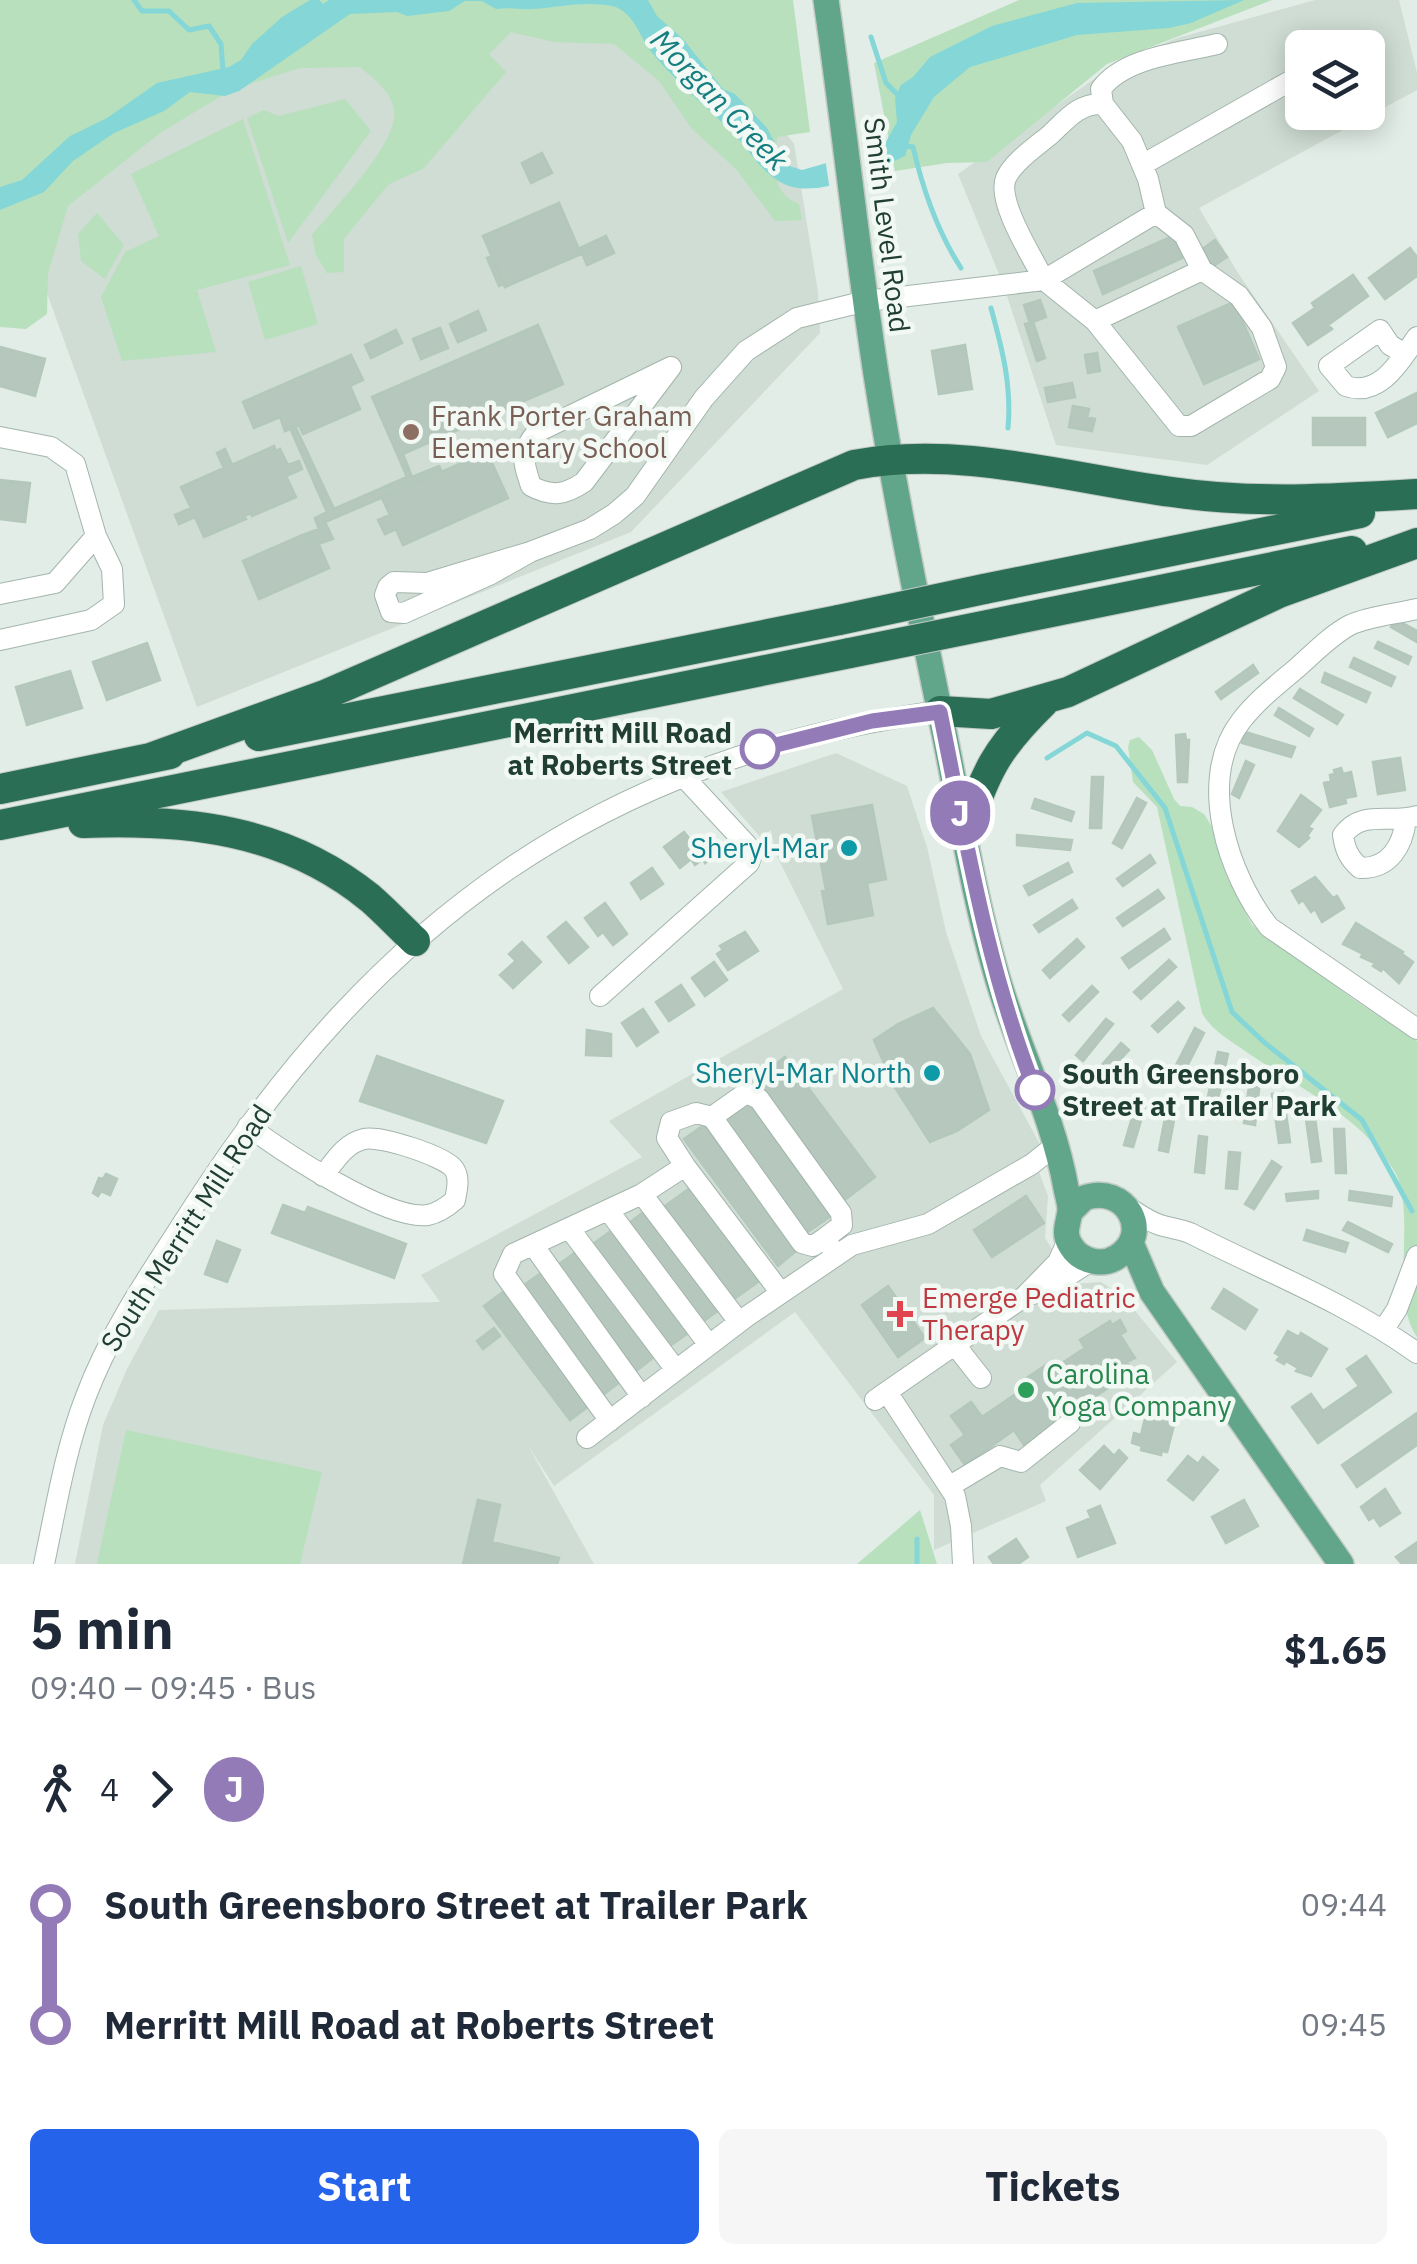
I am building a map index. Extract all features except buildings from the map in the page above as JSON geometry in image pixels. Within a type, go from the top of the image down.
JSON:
[{"type":"highway","points":[[150,758],[260,720],[394,666],[839,470],[890,458],[937,457],[1248,500],[1417,498]]},
{"type":"highway","points":[[0,789],[839,620],[1417,498]]},
{"type":"highway","points":[[940,712],[991,714],[1045,700],[1153,654],[1279,593],[1417,541]]},
{"type":"highway","points":[[0,826],[1417,541]]},
{"type":"highway","points":[[965,834],[984,776],[1008,737],[1045,700]]},
{"type":"highway","points":[[0,826],[151,820],[235,832],[330,870],[370,898],[415,941]]},
{"type":"main road","name":"Smith Level Road","points":[[826,0],[866,301],[910,574],[982,918],[1007,1014],[1057,1144]]},
{"type":"main road","points":[[1057,1144],[1132,1217],[1132,1241],[1152,1292],[1341,1564]]},
{"type":"main road","points":[[1057,1144],[1070,1212]]},
{"type":"main road","points":[[1115,1200],[1084,1198],[1066,1220],[1068,1240],[1078,1255],[1152,1292]]},
{"type":"main road","points":[[1095,1262],[1118,1257],[1132,1241]]},
{"type":"street","points":[[1103,104],[1079,108],[1006,179],[1008,207],[1044,280],[1095,322],[1179,426],[1191,426],[1270,379],[1276,367],[1262,328],[1239,296],[1202,270],[1184,235],[1156,213],[1132,141],[1103,104],[1102,89],[1108,79],[1126,67],[1217,44]]},
{"type":"street","points":[[1142,165],[1285,83]]},
{"type":"street","points":[[530,552],[492,574],[404,612],[391,612],[386,604],[388,586],[394,582],[427,582],[530,552],[590,529],[635,496],[704,398],[746,351],[796,318],[866,301],[1044,280],[1156,213]]},
{"type":"street","points":[[1095,322],[1202,270]]},
{"type":"street","points":[[671,367],[584,482],[568,492],[549,495],[531,486],[524,463],[526,446],[538,432],[671,367]]},
{"type":"street","points":[[0,437],[51,446],[75,464],[96,536],[112,569],[114,604],[91,620],[0,640]]},
{"type":"street","points":[[0,594],[55,583],[96,536]]},
{"type":"street","points":[[1417,609],[1350,625],[1301,664],[1240,722],[1226,751],[1219,788],[1222,826],[1233,856],[1257,910],[1275,932],[1417,1029]]},
{"type":"street","name":"South Merritt Mill Road","points":[[44,1564],[75,1427],[94,1374],[141,1288],[248,1126],[308,1051],[415,941],[494,876],[587,820],[682,775],[784,742],[872,721],[940,712]]},
{"type":"street","points":[[600,996],[749,863],[751,857],[746,846],[682,775]]},
{"type":"street","points":[[587,1438],[782,1293],[831,1247],[842,1225],[841,1214],[759,1099],[746,1093],[712,1117]]},
{"type":"street","points":[[782,1293],[685,1166],[667,1138],[671,1122],[696,1112],[712,1117],[802,1243],[813,1246],[852,1246],[928,1224],[1032,1164],[1057,1144]]},
{"type":"street","points":[[248,1126],[324,1176],[409,1213],[429,1215],[455,1200],[458,1186],[456,1172],[446,1160],[364,1138],[341,1152],[324,1176]]},
{"type":"street","points":[[610,1421],[504,1274],[513,1254],[642,1194],[685,1166]]},
{"type":"street","points":[[642,1194],[739,1322]]},
{"type":"street","points":[[1115,1200],[1163,1226],[1185,1231],[1339,1304],[1417,1353]]},
{"type":"street","points":[[608,1210],[709,1346]]},
{"type":"street","points":[[1132,1241],[1163,1226]]},
{"type":"street","points":[[569,1228],[676,1370]]},
{"type":"street","points":[[963,1564],[958,1506],[950,1486],[881,1396],[1025,1296],[1058,1262],[1068,1240]]},
{"type":"street","points":[[533,1245],[642,1396]]},
{"type":"street","points":[[1384,1329],[1397,1309],[1417,1256]]},
{"type":"street","points":[[1025,1296],[1044,1291],[1095,1262]]},
{"type":"street","points":[[956,1344],[981,1378]]},
{"type":"street","points":[[950,1486],[1000,1456],[1021,1462],[1070,1422]]},
{"type":"shaded area","name":"Frank Porter Graham Elementary School","points":[[320,0],[629,0],[738,69],[794,144],[818,292],[820,333],[631,532],[197,707],[2,169]]},
{"type":"shaded area","points":[[1315,0],[1399,0],[1417,73],[1417,90],[1385,107],[1385,30],[1285,30],[1285,130],[1343,130],[1199,208],[1238,273],[1319,391],[1207,465],[1056,445],[1003,284],[958,174],[1110,68],[1174,39]]},
{"type":"shaded area","points":[[836,753],[907,786],[927,847],[946,932],[981,1036],[1043,1150],[1033,1156],[1048,1196],[1045,1238],[1074,1284],[1101,1282],[1123,1296],[1177,1362],[1040,1485],[1046,1501],[934,1550],[934,1495],[795,1312],[554,1486],[527,1444],[594,1564],[75,1564],[103,1425],[159,1310],[440,1302],[421,1275],[642,1157],[609,1121],[843,989],[775,852],[771,830],[761,838],[721,792]]},
{"type":"green space","points":[[0,0],[793,0],[810,132],[777,137],[776,176],[783,192],[799,204],[802,220],[775,221],[736,169],[691,128],[659,81],[614,44],[554,42],[511,32],[489,54],[506,72],[424,168],[388,185],[344,239],[344,272],[327,273],[316,255],[312,235],[376,157],[393,124],[394,110],[386,91],[360,67],[300,68],[233,89],[160,133],[68,206],[48,273],[47,314],[26,329],[0,327]]},
{"type":"green space","points":[[1019,0],[1272,0],[1107,64],[987,162],[895,171],[874,63]]},
{"type":"green space","points":[[345,99],[371,131],[288,243],[247,118],[264,110],[279,116]]},
{"type":"green space","points":[[243,119],[290,265],[197,290],[216,352],[122,361],[101,297],[125,252],[159,236],[131,174]]},
{"type":"green space","points":[[97,213],[124,245],[105,279],[81,261],[78,234]]},
{"type":"green space","points":[[301,266],[318,324],[265,340],[248,282]]},
{"type":"green space","points":[[1139,737],[1152,750],[1174,799],[1180,806],[1204,814],[1212,827],[1226,875],[1252,925],[1417,1041],[1417,1337],[1405,1300],[1404,1210],[1395,1172],[1381,1152],[1347,1119],[1229,1040],[1202,1013],[1157,807],[1133,782],[1128,747],[1130,740]]},
{"type":"green space","points":[[126,1430],[322,1472],[300,1564],[97,1564]]},
{"type":"green space","points":[[920,1510],[937,1564],[857,1564]]},
{"type":"water","name":"Morgan Creek","points":[[310,0],[323,4],[329,0],[648,0],[657,16],[683,39],[723,89],[735,94],[767,128],[786,165],[802,170],[883,147],[897,122],[895,98],[901,85],[930,57],[992,26],[1077,3],[1244,0],[1191,23],[1077,35],[970,67],[934,97],[911,135],[905,156],[844,182],[811,188],[795,188],[768,173],[663,65],[629,16],[616,7],[585,4],[496,9],[482,1],[465,1],[449,11],[407,16],[397,12],[350,14],[239,91],[225,96],[190,92],[164,111],[114,133],[73,161],[44,192],[0,210],[0,187],[22,180],[70,136],[107,118],[157,83],[229,67],[241,60],[252,44],[282,17]]},
{"type":"pier","points":[[876,144],[880,174],[830,191],[825,158]]},
{"type":"waterway","points":[[134,0],[142,11],[169,11],[189,30],[209,26],[221,44],[223,71]]},
{"type":"waterway","points":[[871,37],[886,83],[899,96]]},
{"type":"waterway","points":[[903,146],[913,147],[932,210],[961,268]]},
{"type":"waterway","points":[[991,308],[1007,382],[1008,428]]},
{"type":"waterway","points":[[1047,758],[1087,733],[1116,746],[1165,808],[1232,1012],[1362,1120],[1412,1211]]},
{"type":"waterway","points":[[917,1539],[917,1564]]},
{"type":"bus line","name":"J","points":[[760,749],[872,721],[940,712],[988,947],[1035,1090]]},
{"type":"place","name":"Frank Porter Graham Elementary School","points":[[411,432]]},
{"type":"place","name":"Merritt Mill Road at Roberts Street","points":[[760,749]]},
{"type":"place","name":"Sheryl-Mar","points":[[849,848]]},
{"type":"place","name":"Sheryl-Mar North","points":[[932,1073]]},
{"type":"place","name":"South Greensboro Street at Trailer Park","points":[[1035,1090]]},
{"type":"place","name":"Emerge Pediatric Therapy","points":[[900,1314]]},
{"type":"place","name":"Carolina Yoga Company","points":[[1026,1390]]}]
